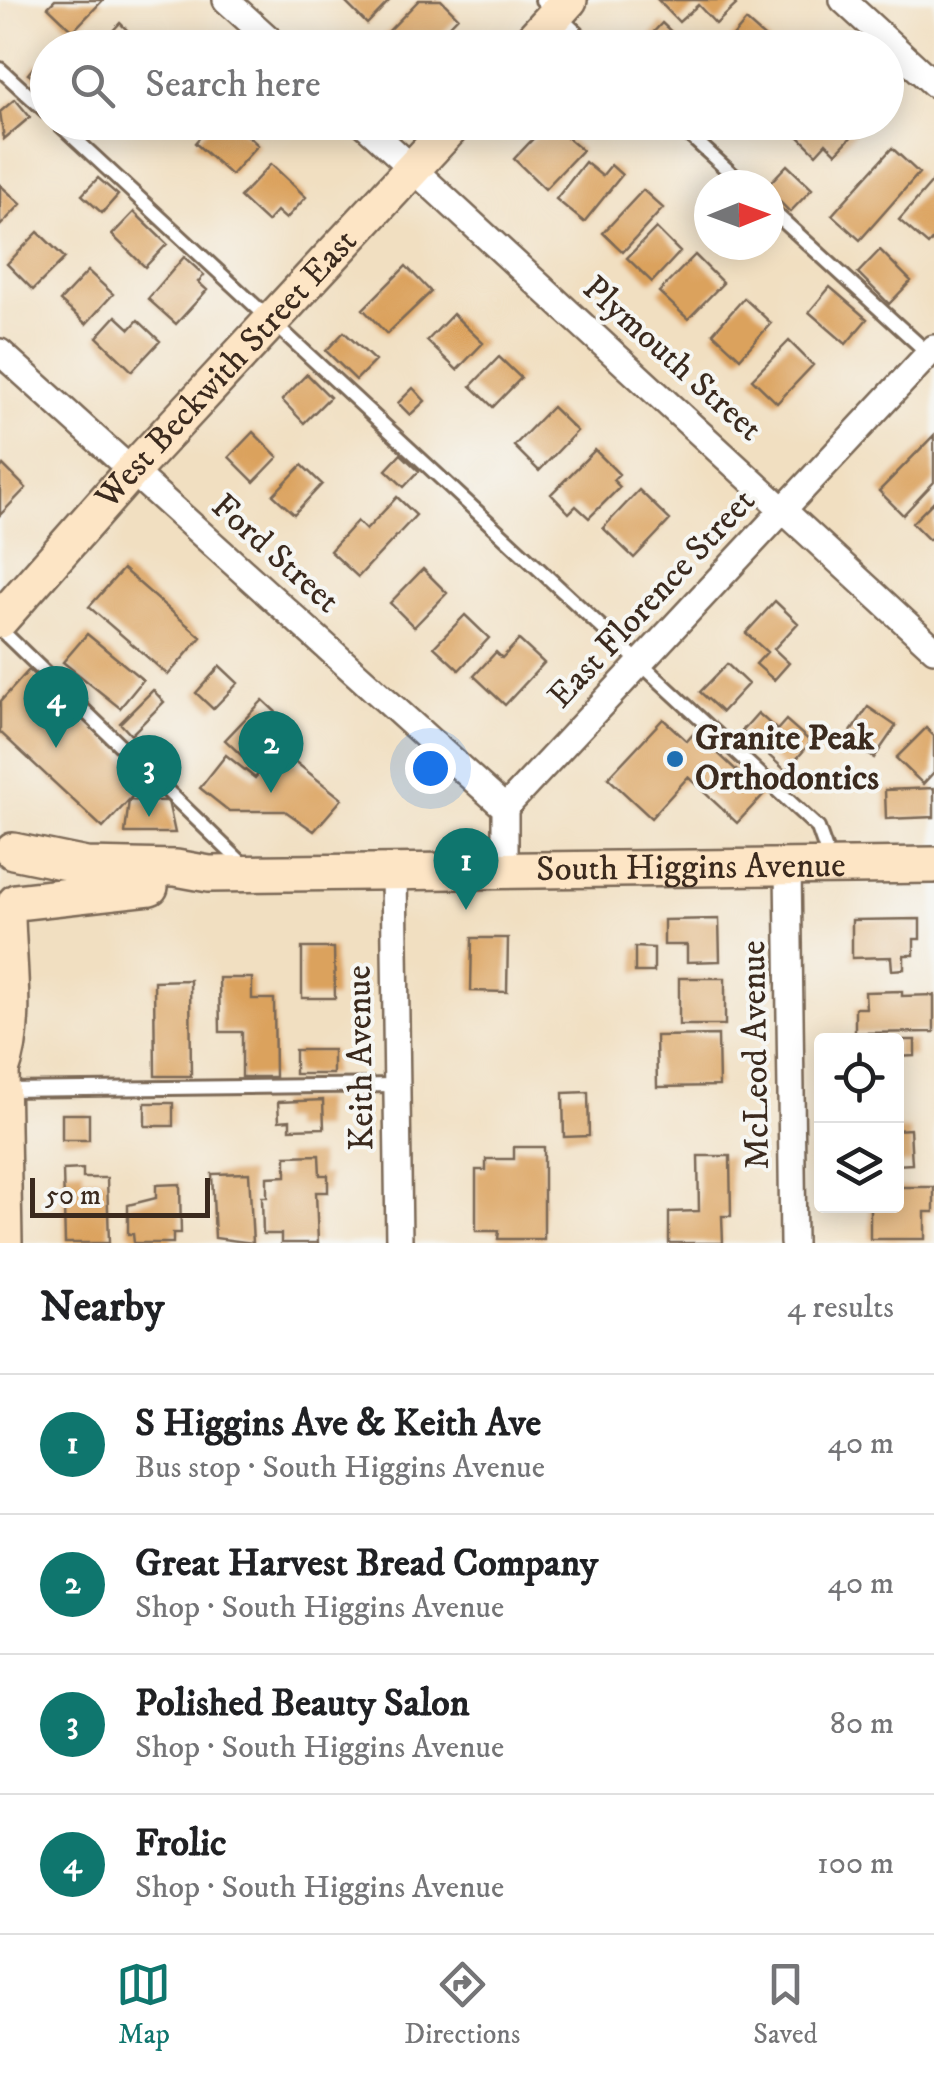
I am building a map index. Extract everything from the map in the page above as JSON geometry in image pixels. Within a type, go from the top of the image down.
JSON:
[{"type":"main road","points":[[538,30],[556,4]]},
{"type":"main road","name":"West Beckwith Street East","points":[[0,620],[130,472],[440,140]]},
{"type":"main road","points":[[4,1243],[0,1071],[7,1056],[10,1007],[6,844]]},
{"type":"main road","name":"South Higgins Avenue","points":[[6,844],[86,866],[176,868],[209,874],[934,865]]},
{"type":"main road","name":"South Higgins Avenue","points":[[8,914],[59,894],[186,884],[209,874]]},
{"type":"street","points":[[226,0],[259,30]]},
{"type":"street","points":[[843,0],[876,30]]},
{"type":"street","points":[[904,56],[934,84]]},
{"type":"street","name":"Plymouth Street","points":[[382,140],[934,649]]},
{"type":"street","name":"Ford Street","points":[[0,352],[505,808]]},
{"type":"street","name":"East Florence Street","points":[[505,808],[932,354]]},
{"type":"street","points":[[505,808],[505,870]]},
{"type":"street","name":"McLeod Avenue","points":[[788,867],[792,1243]]},
{"type":"street","name":"Keith Avenue","points":[[394,872],[399,1243]]},
{"type":"lane","points":[[556,4],[578,30]]},
{"type":"lane","points":[[0,69],[30,96]]},
{"type":"lane","points":[[77,140],[818,828],[832,866]]},
{"type":"lane","points":[[695,140],[728,170]]},
{"type":"lane","points":[[784,221],[932,354]]},
{"type":"lane","points":[[0,629],[252,873]]},
{"type":"lane","points":[[0,1090],[397,1085]]},
{"type":"building","points":[[55,0],[103,0],[74,30],[48,7]]},
{"type":"building","points":[[343,0],[390,0],[367,24]]},
{"type":"building","points":[[419,0],[441,0],[458,17],[445,30],[390,30]]},
{"type":"building","points":[[658,0],[732,0],[736,5],[716,24],[698,5],[679,22]]},
{"type":"building","points":[[746,21],[756,30],[738,30]]},
{"type":"building","points":[[15,99],[30,117],[4,139],[0,112]]},
{"type":"building","points":[[253,140],[258,145],[231,175],[195,143]]},
{"type":"building","points":[[532,140],[570,140],[582,150],[545,189],[514,159]]},
{"type":"building","points":[[802,140],[848,140],[836,153],[826,143],[816,154]]},
{"type":"building","points":[[892,148],[919,173],[860,240],[832,215]]},
{"type":"building","points":[[585,162],[602,176],[611,165],[622,175],[584,222],[556,199]]},
{"type":"building","points":[[271,164],[306,197],[286,219],[277,211],[267,222],[240,197]]},
{"type":"building","points":[[787,165],[812,189],[790,212],[784,206],[782,170]]},
{"type":"building","points":[[98,178],[118,195],[102,213],[82,195]]},
{"type":"building","points":[[934,180],[934,238],[928,245],[899,220]]},
{"type":"building","points":[[0,185],[21,204],[0,226]]},
{"type":"building","points":[[643,190],[663,208],[623,252],[603,233]]},
{"type":"building","points":[[134,212],[167,244],[145,267],[112,235]]},
{"type":"building","points":[[656,228],[680,252],[652,282],[627,258]]},
{"type":"building","points":[[38,232],[65,258],[33,290],[7,264]]},
{"type":"building","points":[[880,250],[911,281],[889,304],[858,273]]},
{"type":"building","points":[[694,256],[723,283],[688,319],[659,292]]},
{"type":"building","points":[[184,257],[204,275],[198,282],[207,290],[176,324],[148,299]]},
{"type":"building","points":[[406,266],[431,292],[387,334],[363,309]]},
{"type":"building","points":[[88,271],[113,294],[86,324],[60,301]]},
{"type":"building","points":[[830,287],[867,319],[846,344],[809,312]]},
{"type":"building","points":[[744,298],[771,323],[740,358],[713,333]]},
{"type":"building","points":[[453,314],[483,343],[457,370],[427,341]]},
{"type":"building","points":[[116,316],[130,329],[138,320],[160,341],[132,371],[97,337]]},
{"type":"building","points":[[344,332],[375,361],[356,380],[326,351]]},
{"type":"building","points":[[789,341],[813,365],[777,403],[752,379]]},
{"type":"building","points":[[499,357],[521,378],[493,407],[471,386]]},
{"type":"building","points":[[307,374],[330,397],[304,423],[282,400]]},
{"type":"building","points":[[413,388],[425,401],[410,415],[398,403]]},
{"type":"building","points":[[552,407],[577,431],[539,471],[514,446]]},
{"type":"building","points":[[253,432],[278,457],[254,482],[229,457]]},
{"type":"building","points":[[934,435],[934,482],[903,515],[879,491]]},
{"type":"building","points":[[595,450],[619,474],[613,480],[620,487],[589,518],[576,506],[569,513],[551,494]]},
{"type":"building","points":[[401,454],[419,471],[404,487],[386,470]]},
{"type":"building","points":[[3,465],[26,488],[0,515],[0,469]]},
{"type":"building","points":[[302,465],[322,484],[294,514],[273,495]]},
{"type":"building","points":[[639,490],[670,520],[634,558],[603,528]]},
{"type":"building","points":[[397,497],[416,515],[358,577],[330,551],[357,521],[366,530]]},
{"type":"building","points":[[934,501],[934,535],[929,540],[912,523]]},
{"type":"building","points":[[123,569],[201,637],[168,675],[89,607]]},
{"type":"building","points":[[423,569],[447,593],[414,627],[390,603]]},
{"type":"building","points":[[775,601],[798,623],[774,649],[789,663],[774,680],[756,664],[767,652],[746,633]]},
{"type":"building","points":[[465,615],[489,638],[459,670],[434,647]]},
{"type":"building","points":[[87,634],[143,680],[120,708],[63,662]]},
{"type":"building","points":[[519,640],[544,663],[505,705],[474,676],[496,652],[502,658]]},
{"type":"building","points":[[727,664],[748,684],[722,712],[700,692]]},
{"type":"building","points":[[220,666],[238,683],[213,709],[196,693]]},
{"type":"building","points":[[29,670],[148,780],[103,828],[0,732],[0,702]]},
{"type":"building","points":[[153,690],[164,702],[131,735],[120,723]]},
{"type":"building","points":[[263,700],[294,729],[256,769],[225,740]]},
{"type":"building","points":[[868,707],[896,726],[874,758],[846,739]]},
{"type":"building","points":[[758,713],[777,730],[786,720],[811,742],[786,771],[742,731]]},
{"type":"building","name":"Granite Peak Orthodontics","points":[[663,719],[687,741],[695,732],[763,795],[737,823],[688,777],[651,818],[608,778]]},
{"type":"building","points":[[926,728],[934,736],[934,772],[923,784],[896,758]]},
{"type":"building","points":[[279,749],[342,799],[314,831],[285,811],[229,811],[200,788],[226,755],[255,778]]},
{"type":"building","points":[[934,788],[934,817],[886,819],[885,790]]},
{"type":"building","points":[[129,800],[168,801],[175,833],[125,833]]},
{"type":"building","points":[[719,919],[720,961],[687,962],[687,945],[664,945],[664,920]]},
{"type":"building","points":[[920,919],[920,939],[914,939],[914,955],[904,955],[904,969],[892,970],[891,957],[852,958],[852,920]]},
{"type":"building","points":[[472,938],[508,938],[507,992],[471,991]]},
{"type":"building","points":[[635,947],[654,948],[654,972],[635,972]]},
{"type":"building","points":[[302,948],[334,948],[335,998],[302,998]]},
{"type":"building","points":[[219,978],[252,978],[252,999],[274,999],[275,1077],[242,1077],[242,1032],[220,1032]]},
{"type":"building","points":[[679,978],[725,978],[725,1025],[679,1025]]},
{"type":"building","points":[[190,980],[191,1076],[155,1076],[154,981]]},
{"type":"building","points":[[865,992],[934,995],[934,1032],[855,1033],[855,1008],[866,1008]]},
{"type":"building","points":[[718,1035],[719,1086],[657,1087],[656,1036]]},
{"type":"building","points":[[904,1040],[915,1040],[915,1056],[904,1057]]},
{"type":"building","points":[[295,1050],[333,1050],[333,1074],[295,1074]]},
{"type":"building","points":[[588,1092],[589,1136],[564,1137],[563,1093]]},
{"type":"building","points":[[323,1100],[324,1128],[290,1129],[290,1120],[279,1121],[278,1102]]},
{"type":"building","points":[[145,1103],[173,1103],[173,1126],[145,1126]]},
{"type":"building","points":[[62,1114],[89,1114],[89,1140],[62,1140]]},
{"type":"building","points":[[904,1129],[910,1129],[912,1164],[904,1164]]},
{"type":"building","points":[[514,1147],[544,1147],[544,1239],[498,1239],[499,1231],[476,1231],[476,1170],[486,1170],[486,1159],[514,1159]]},
{"type":"building","points":[[319,1155],[320,1175],[328,1175],[328,1192],[316,1192],[318,1243],[281,1243],[281,1234],[263,1234],[262,1197],[267,1197],[267,1177],[286,1176],[286,1156]]},
{"type":"building","points":[[698,1156],[730,1156],[731,1216],[722,1216],[723,1243],[669,1243],[669,1212],[699,1211]]},
{"type":"building","points":[[83,1169],[83,1178],[107,1178],[109,1243],[65,1243],[63,1170]]},
{"type":"building","points":[[249,1173],[253,1243],[215,1238],[212,1174]]},
{"type":"building","points":[[180,1184],[181,1233],[173,1233],[173,1243],[134,1243],[133,1234],[128,1234],[128,1205],[156,1198],[156,1185]]},
{"type":"building","points":[[904,1187],[934,1187],[934,1212],[925,1212],[925,1239],[870,1239],[870,1213],[904,1213]]},
{"type":"place","name":"Frolic","points":[[56,748]]},
{"type":"place","name":"Granite Peak Orthodontics","points":[[675,759]]},
{"type":"place","name":"Great Harvest Bread Company","points":[[271,793]]},
{"type":"place","name":"Polished Beauty Salon","points":[[149,817]]},
{"type":"place","name":"S Higgins Ave & Keith Ave","points":[[466,910]]}]
